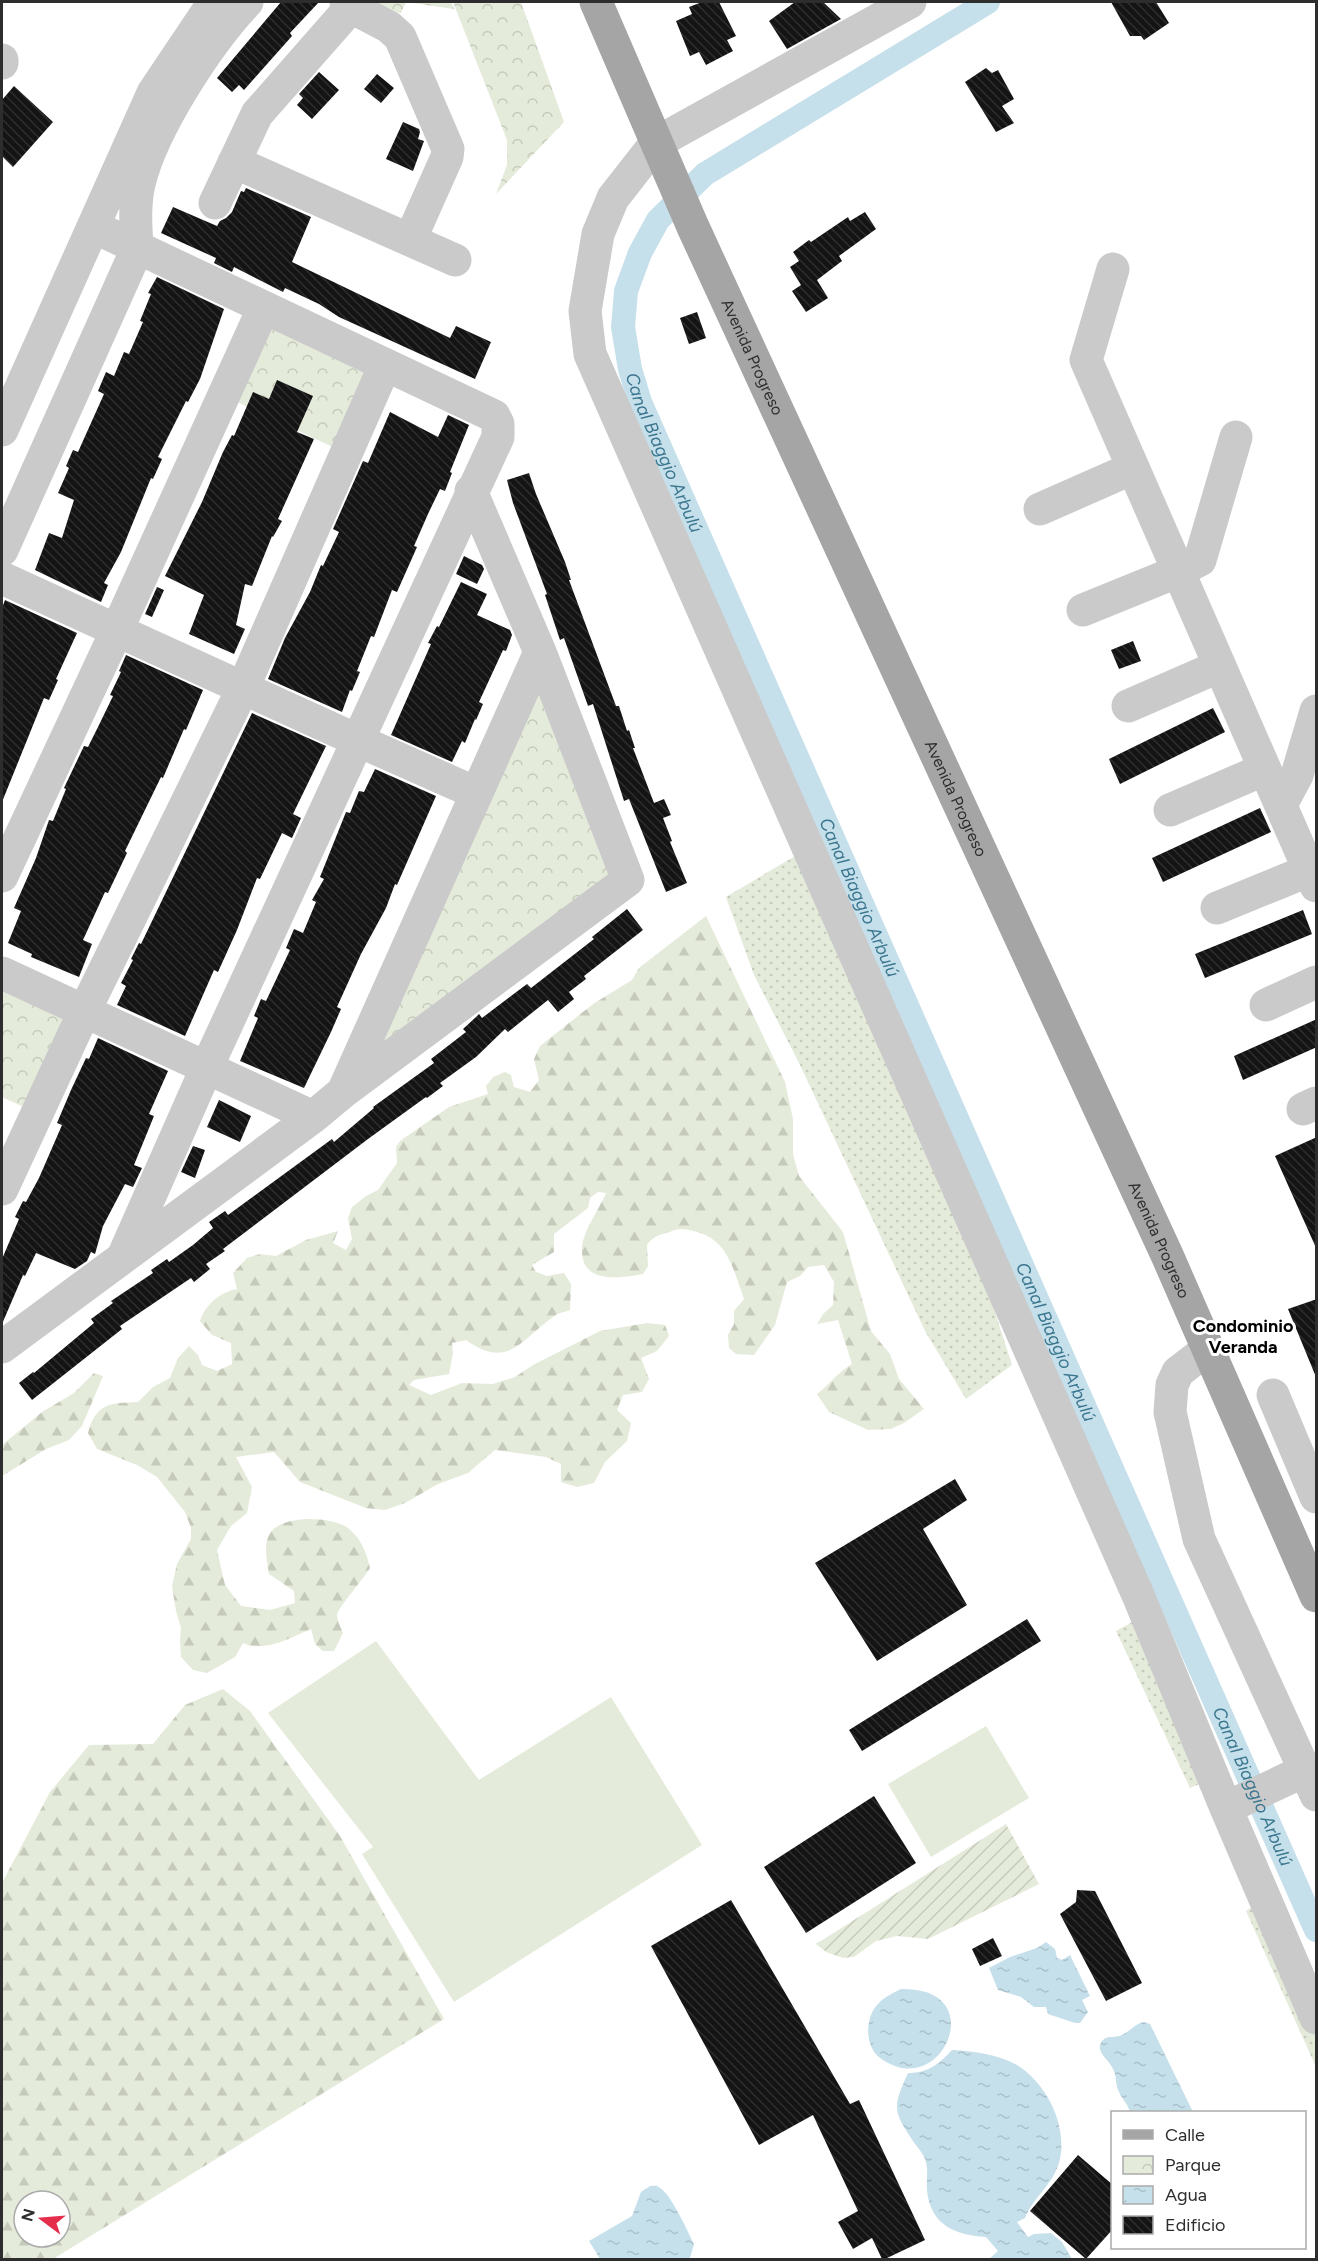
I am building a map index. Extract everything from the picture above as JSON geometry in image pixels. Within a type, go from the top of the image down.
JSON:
[{"type":"main road","name":"Avenida Progreso","points":[[596,2],[693,227],[1157,1233],[1316,1591]]},
{"type":"street","points":[[2,550],[137,249],[137,195],[141,146],[153,93],[214,2]]},
{"type":"street","points":[[2,430],[93,227],[141,146],[247,2]]},
{"type":"street","points":[[910,2],[661,154],[613,198],[598,234],[585,311],[590,354],[1134,1584],[1226,1808],[1317,2018]]},
{"type":"street","points":[[215,203],[257,114],[348,4],[389,27],[400,37],[448,149],[447,157],[410,240]]},
{"type":"street","points":[[234,162],[455,260]]},
{"type":"street","points":[[93,227],[262,309],[494,416],[498,424],[498,437],[471,491],[359,741],[207,1067],[123,1257]]},
{"type":"street","points":[[1113,269],[1086,360],[1313,878],[1217,908]]},
{"type":"street","points":[[2,876],[117,630],[262,309]]},
{"type":"street","points":[[2,1189],[84,1012],[243,688],[385,365]]},
{"type":"street","points":[[1083,610],[1196,563],[1202,556],[1236,437]]},
{"type":"street","points":[[1041,509],[1133,468]]},
{"type":"street","points":[[2,1347],[628,880],[540,652],[471,491]]},
{"type":"street","points":[[2,578],[476,793]]},
{"type":"street","points":[[343,1092],[540,652]]},
{"type":"street","points":[[1128,706],[1220,666]]},
{"type":"street","points":[[1281,805],[1297,775],[1317,711]]},
{"type":"street","points":[[1170,810],[1265,769]]},
{"type":"street","points":[[2,973],[313,1117]]},
{"type":"street","points":[[1266,1005],[1317,982]]},
{"type":"street","points":[[1208,1349],[1178,1372],[1172,1385],[1170,1412],[1199,1539],[1311,1782],[1226,1808]]},
{"type":"street","points":[[1274,1395],[1316,1495]]},
{"type":"street","points":[[1258,1463],[1296,1447]]},
{"type":"green space","points":[[371,2],[406,2],[401,13],[384,11]]},
{"type":"green space","points":[[406,2],[451,2],[454,9]]},
{"type":"green space","points":[[453,2],[521,2],[564,122],[496,194],[507,165],[507,140]]},
{"type":"green space","points":[[272,323],[374,371],[337,449],[235,401]]},
{"type":"green space","points":[[541,680],[615,878],[364,1065]]},
{"type":"green space","points":[[795,856],[986,1284],[1012,1365],[966,1399],[925,1331],[800,1065],[754,975],[726,897]]},
{"type":"green space","points":[[706,916],[785,1082],[793,1119],[793,1154],[799,1176],[843,1232],[871,1331],[890,1354],[899,1379],[924,1409],[891,1429],[868,1430],[829,1412],[817,1394],[852,1364],[838,1320],[817,1324],[823,1314],[833,1305],[834,1282],[824,1265],[808,1267],[800,1276],[787,1282],[775,1325],[754,1355],[736,1354],[729,1348],[728,1335],[734,1324],[734,1311],[744,1299],[728,1256],[714,1240],[705,1235],[682,1229],[656,1237],[647,1245],[648,1266],[643,1274],[613,1277],[594,1274],[583,1260],[582,1248],[588,1228],[606,1193],[598,1192],[590,1198],[588,1208],[554,1234],[554,1252],[532,1265],[536,1272],[547,1276],[564,1273],[571,1284],[570,1310],[555,1316],[523,1342],[504,1352],[481,1349],[466,1340],[452,1343],[453,1353],[449,1374],[414,1380],[409,1385],[431,1395],[462,1383],[493,1384],[515,1377],[533,1365],[600,1331],[647,1323],[665,1325],[669,1336],[657,1351],[641,1358],[649,1379],[642,1392],[623,1395],[617,1410],[631,1423],[627,1441],[605,1462],[594,1483],[577,1487],[561,1482],[561,1464],[546,1457],[495,1450],[468,1473],[438,1484],[405,1503],[385,1510],[366,1508],[300,1482],[274,1452],[236,1457],[252,1487],[247,1513],[231,1526],[217,1550],[225,1585],[241,1606],[270,1610],[295,1603],[294,1591],[269,1574],[266,1550],[268,1537],[273,1529],[293,1520],[318,1519],[348,1528],[363,1546],[370,1568],[338,1612],[343,1633],[334,1651],[323,1651],[315,1644],[311,1629],[268,1645],[251,1646],[243,1643],[235,1657],[207,1673],[193,1670],[181,1657],[181,1628],[172,1586],[177,1564],[191,1539],[191,1528],[185,1512],[157,1477],[137,1465],[97,1449],[88,1433],[95,1416],[100,1410],[112,1404],[138,1402],[153,1387],[170,1378],[178,1358],[189,1346],[198,1355],[202,1365],[217,1371],[232,1364],[231,1343],[212,1335],[200,1321],[214,1300],[237,1289],[233,1273],[247,1258],[260,1254],[276,1256],[306,1240],[338,1231],[333,1243],[346,1250],[352,1239],[348,1218],[352,1207],[378,1190],[397,1163],[396,1147],[400,1141],[449,1107],[488,1094],[486,1086],[493,1077],[505,1072],[511,1075],[514,1087],[530,1092],[539,1080],[534,1059],[540,1046],[593,1004],[632,980],[639,968]]},
{"type":"green space","points":[[2,984],[73,1016],[30,1110],[2,1097]]},
{"type":"green space","points":[[94,1373],[103,1376],[82,1426],[69,1440],[46,1449],[2,1476],[2,1445],[42,1412],[74,1393]]},
{"type":"green space","points":[[1136,1620],[1206,1781],[1190,1788],[1116,1631]]},
{"type":"green space","points":[[376,1641],[479,1780],[611,1697],[702,1845],[454,2002],[362,1854],[373,1847],[268,1713]]},
{"type":"green space","points":[[223,1689],[250,1711],[340,1836],[444,2019],[72,2247],[72,2189],[12,2189],[12,2249],[69,2249],[53,2259],[2,2259],[2,1883],[50,1792],[89,1745],[153,1744],[185,1705]]},
{"type":"green space","points":[[986,1726],[1029,1798],[931,1857],[888,1784]]},
{"type":"green space","points":[[1006,1824],[1039,1884],[928,1939],[897,1936],[876,1941],[854,1957],[843,1958],[826,1952],[816,1944]]},
{"type":"green space","points":[[1260,1902],[1316,2033],[1316,2067],[1246,1911]]},
{"type":"water","points":[[1046,1942],[1055,1949],[1057,1958],[1062,1960],[1070,1955],[1090,1996],[1082,2000],[1088,2012],[1080,2023],[1048,2014],[1046,2007],[1034,2007],[1021,1997],[998,1990],[989,1968]]},
{"type":"water","points":[[901,1989],[922,1991],[933,1995],[946,2006],[951,2020],[950,2035],[943,2049],[932,2061],[917,2068],[899,2067],[880,2058],[875,2053],[869,2039],[869,2024],[874,2010],[883,1999]]},
{"type":"water","points":[[1144,2022],[1150,2024],[1193,2111],[1130,2111],[1120,2095],[1114,2072],[1101,2052],[1100,2045],[1106,2038],[1123,2035]]},
{"type":"water","points":[[952,2050],[984,2054],[1015,2064],[1037,2082],[1046,2094],[1053,2107],[1061,2135],[1059,2163],[1052,2178],[1025,2218],[1017,2222],[1028,2237],[1034,2234],[1051,2233],[1062,2242],[1072,2259],[989,2259],[998,2251],[986,2237],[955,2231],[934,2213],[927,2191],[925,2159],[899,2117],[897,2103],[908,2073],[933,2067]]},
{"type":"water","points":[[650,2186],[658,2186],[679,2214],[694,2244],[690,2258],[600,2259],[589,2241],[632,2216],[641,2192]]},
{"type":"building","points":[[281,2],[319,2],[290,33],[292,36],[244,90],[239,85],[232,92],[217,78]]},
{"type":"building","points":[[702,2],[719,2],[736,36],[727,40],[733,51],[706,65],[699,52],[690,56],[676,21],[692,14],[689,7]]},
{"type":"building","points":[[795,2],[823,2],[841,19],[787,49],[769,21]]},
{"type":"building","points":[[1111,2],[1156,2],[1169,23],[1144,40],[1141,36],[1130,36]]},
{"type":"building","points":[[986,68],[992,73],[998,70],[1014,99],[1002,106],[1014,123],[996,132],[965,82]]},
{"type":"building","points":[[319,72],[339,90],[312,119],[297,105],[303,98],[299,94]]},
{"type":"building","points":[[377,74],[394,88],[381,103],[364,89]]},
{"type":"building","points":[[14,86],[53,122],[13,167],[2,156],[2,100]]},
{"type":"building","points":[[403,122],[419,129],[418,139],[424,141],[413,171],[386,159]]},
{"type":"building","points":[[246,188],[311,217],[292,262],[450,338],[456,326],[491,342],[475,379],[339,317],[319,304],[285,288],[283,292],[234,267],[232,272],[214,263],[216,258],[161,233],[173,207],[217,226],[232,212],[241,191],[244,192]]},
{"type":"building","points":[[865,212],[876,229],[839,256],[842,261],[817,280],[828,298],[806,312],[792,291],[801,285],[790,267],[799,261],[793,252],[848,217],[850,221]]},
{"type":"building","points":[[157,277],[224,309],[200,379],[188,402],[186,401],[158,457],[162,459],[153,479],[151,478],[121,552],[104,583],[108,585],[101,602],[35,570],[49,533],[62,538],[74,500],[58,493],[69,468],[66,466],[73,450],[78,452],[104,394],[98,391],[106,372],[114,376],[124,352],[129,354],[143,322],[140,321],[151,294],[148,293]]},
{"type":"building","points":[[697,312],[706,338],[689,344],[680,318]]},
{"type":"building","points":[[277,380],[313,396],[297,432],[314,439],[278,519],[282,521],[272,536],[252,586],[245,584],[236,625],[245,629],[234,654],[189,634],[204,595],[165,576],[202,502],[223,452],[232,435],[234,436],[253,392],[269,399]]},
{"type":"building","points":[[390,412],[438,437],[448,415],[469,425],[445,491],[440,489],[428,514],[414,546],[417,547],[397,592],[392,590],[374,637],[371,636],[357,671],[360,672],[342,712],[268,679],[285,638],[339,532],[333,529],[363,461],[368,463]]},
{"type":"building","points":[[529,473],[565,562],[571,580],[569,580],[616,706],[619,706],[627,731],[629,730],[635,748],[633,748],[654,803],[664,799],[671,815],[663,818],[687,883],[666,892],[629,799],[624,801],[593,704],[588,706],[564,638],[560,640],[545,595],[547,594],[513,503],[507,480]]},
{"type":"building","points":[[464,556],[482,565],[484,569],[477,584],[456,574]]},
{"type":"building","points":[[461,582],[487,594],[477,615],[510,630],[512,635],[479,702],[483,704],[476,720],[465,743],[462,741],[452,762],[391,735],[431,644],[428,643],[437,626],[439,627]]},
{"type":"building","points":[[157,587],[164,590],[152,617],[145,614]]},
{"type":"building","points":[[5,600],[77,633],[49,700],[44,698],[2,802],[2,608]]},
{"type":"building","points":[[1133,641],[1141,661],[1119,669],[1111,650]]},
{"type":"building","points":[[126,655],[203,690],[163,778],[161,777],[125,851],[127,853],[108,893],[105,892],[83,940],[92,944],[79,977],[31,957],[32,954],[8,943],[21,911],[14,908],[36,858],[49,820],[53,821],[66,789],[64,788],[84,746],[88,747],[113,696],[110,695]]},
{"type":"building","points":[[1213,708],[1225,732],[1120,784],[1109,759]]},
{"type":"building","points":[[252,713],[326,746],[293,814],[301,818],[292,838],[282,833],[260,879],[257,878],[218,972],[214,970],[185,1036],[117,1005],[126,986],[121,983]]},
{"type":"building","points":[[375,769],[436,796],[397,885],[395,884],[386,908],[361,954],[337,1007],[341,1009],[304,1088],[240,1061],[258,1018],[254,1016],[261,999],[266,1001],[290,950],[286,948],[294,929],[303,933],[316,902],[312,900],[324,879],[320,877],[346,812],[350,813],[359,791],[364,792]]},
{"type":"building","points":[[1260,808],[1271,832],[1163,882],[1152,858]]},
{"type":"building","points":[[627,909],[643,930],[584,976],[586,979],[569,992],[574,999],[558,1012],[548,1000],[508,1032],[505,1029],[476,1057],[440,1083],[443,1086],[368,1139],[223,1249],[225,1251],[206,1264],[210,1269],[194,1282],[191,1278],[120,1326],[122,1329],[32,1400],[19,1383],[94,1323],[91,1319],[113,1303],[111,1301],[153,1273],[151,1270],[167,1259],[169,1262],[193,1245],[213,1228],[209,1222],[225,1211],[228,1215],[332,1139],[334,1142],[373,1107],[434,1063],[431,1059],[466,1032],[463,1029],[479,1014],[482,1018],[527,984],[531,988],[594,939],[592,937]]},
{"type":"building","points":[[1303,910],[1312,934],[1205,978],[1195,954]]},
{"type":"building","points":[[1317,1019],[1317,1047],[1243,1080],[1234,1056]]},
{"type":"building","points":[[98,1038],[168,1071],[149,1114],[154,1116],[134,1165],[142,1168],[133,1187],[125,1184],[103,1226],[95,1254],[91,1252],[87,1261],[75,1269],[36,1253],[25,1276],[23,1275],[2,1324],[2,1259],[19,1219],[15,1217],[39,1178],[62,1125],[57,1123],[86,1058],[89,1059]]},
{"type":"building","points":[[219,1100],[251,1116],[240,1142],[207,1127]]},
{"type":"building","points":[[1317,1137],[1317,1250],[1275,1156]]},
{"type":"building","points":[[193,1146],[205,1150],[195,1178],[181,1172]]},
{"type":"building","points":[[1317,1299],[1317,1377],[1316,1377],[1288,1309]]},
{"type":"building","points":[[955,1479],[967,1500],[923,1529],[967,1605],[877,1661],[815,1563]]},
{"type":"building","points":[[1027,1619],[1041,1641],[862,1751],[849,1730]]},
{"type":"building","points":[[874,1796],[916,1863],[806,1933],[764,1867]]},
{"type":"building","points":[[1077,1890],[1095,1891],[1142,1983],[1106,2001],[1060,1914],[1076,1902]]},
{"type":"building","points":[[731,1900],[850,2104],[859,2100],[925,2240],[885,2259],[882,2259],[872,2238],[853,2249],[838,2222],[858,2211],[813,2115],[759,2145],[651,1946]]},
{"type":"building","points":[[993,1938],[1002,1956],[980,1966],[972,1949]]},
{"type":"building","points":[[1078,2155],[1111,2183],[1111,2231],[1086,2259],[1030,2211]]},
{"type":"waterway","name":"Canal Biaggio Arbulú","points":[[988,2],[705,174],[658,220],[640,253],[626,291],[623,327],[630,369],[640,402],[1316,1930]]},
{"type":"district","name":"Condominio Veranda","points":[[1243,1336]]}]
